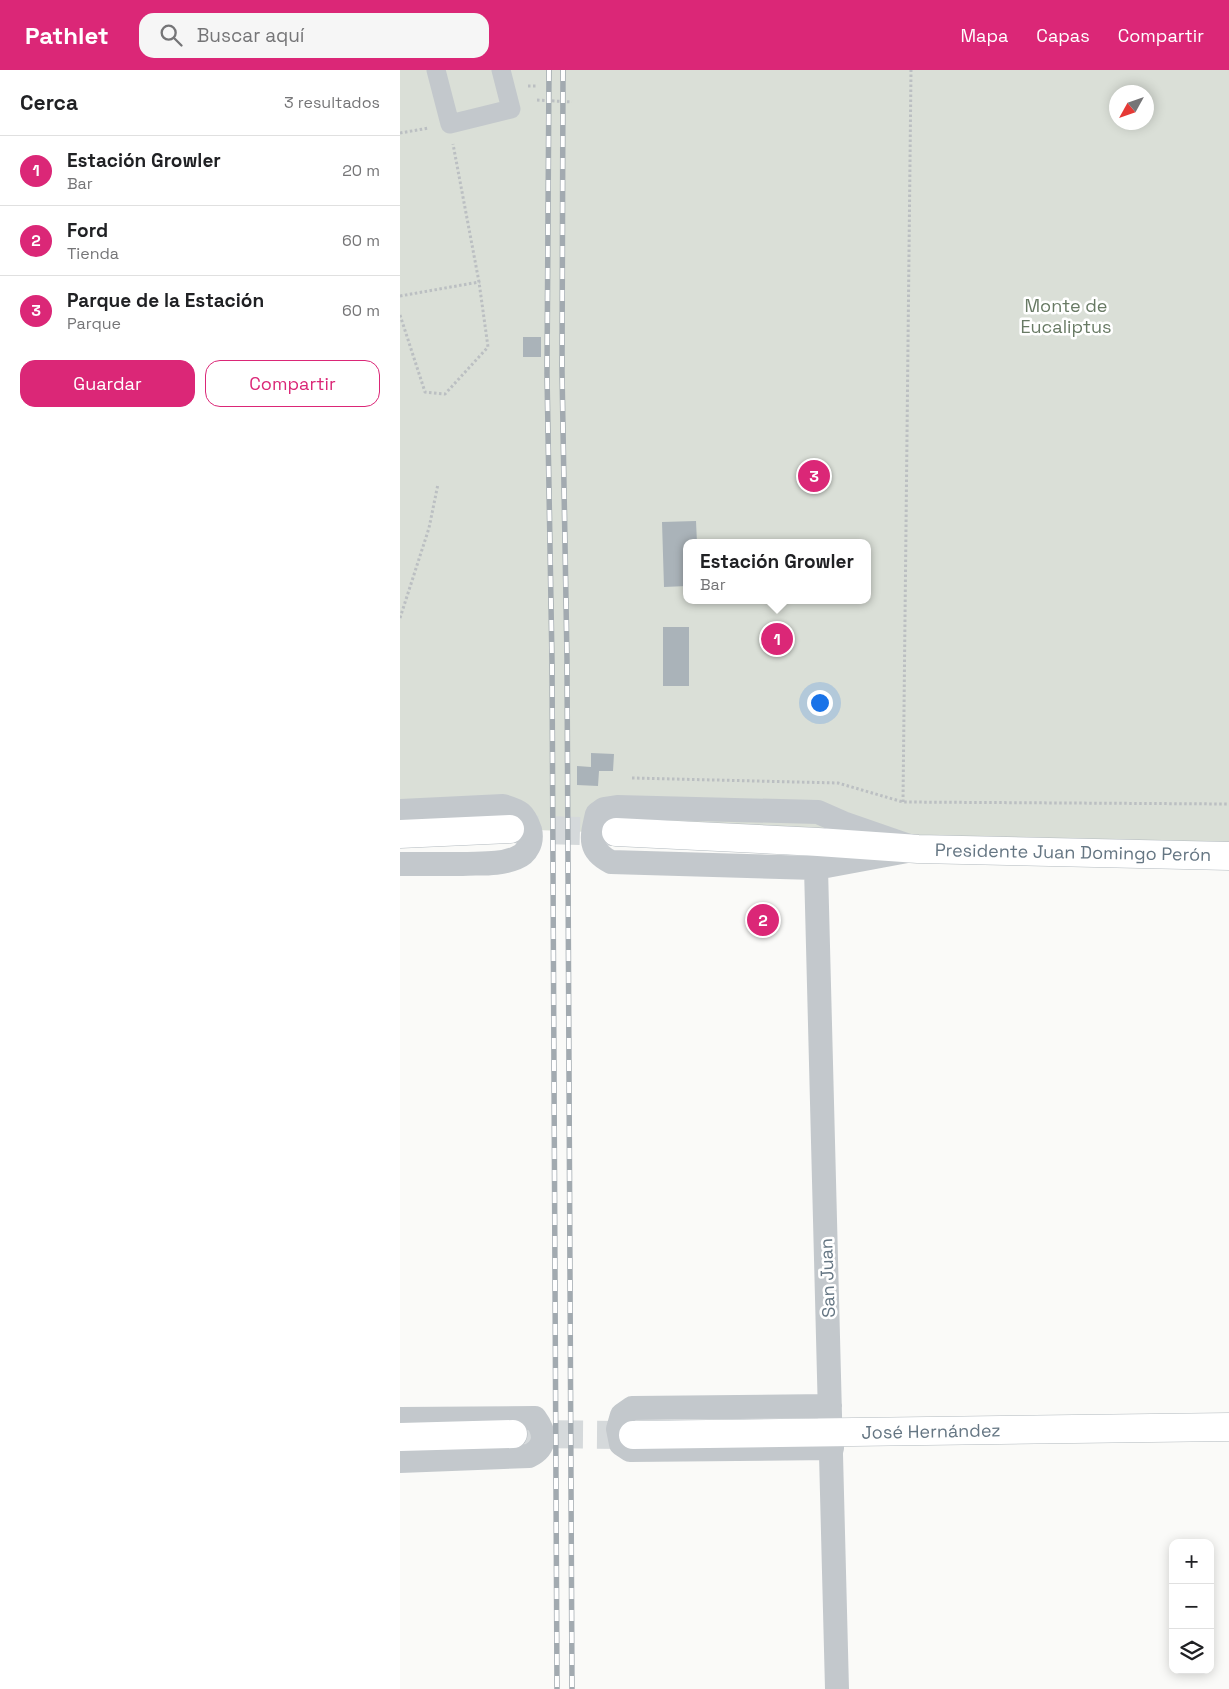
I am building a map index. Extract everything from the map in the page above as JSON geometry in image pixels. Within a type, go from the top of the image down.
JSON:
[{"type":"main road","points":[[400,834],[510,829]]},
{"type":"main road","name":"Presidente Juan Domingo Perón","points":[[616,832],[918,849],[1229,856]]},
{"type":"main road","name":"José Hernández","points":[[633,1436],[831,1440],[1229,1427]]},
{"type":"main road","points":[[400,1437],[513,1434]]},
{"type":"street","points":[[436,70],[450,124],[511,109],[501,70]]},
{"type":"street","points":[[400,812],[504,806],[526,816],[531,835],[526,852],[518,858],[498,863],[400,864]]},
{"type":"street","name":"Presidente Juan Domingo Perón","points":[[617,807],[818,812],[842,823],[918,849],[816,868],[611,862],[596,851],[592,838],[597,814],[604,809],[617,807]]},
{"type":"street","name":"San Juan","points":[[816,868],[837,1689]]},
{"type":"street","name":"José Hernández","points":[[830,1406],[632,1408],[622,1415],[618,1429],[621,1444],[630,1450],[831,1440]]},
{"type":"street","points":[[400,1419],[535,1418],[542,1428],[542,1444],[539,1450],[529,1456],[400,1462]]},
{"type":"path","points":[[903,802],[911,70]]},
{"type":"path","points":[[538,100],[572,102]]},
{"type":"path","points":[[400,134],[450,124],[479,282],[488,346],[445,394],[425,392],[400,315]]},
{"type":"path","points":[[400,296],[479,282]]},
{"type":"path","points":[[400,618],[429,528],[438,484]]},
{"type":"path","points":[[632,778],[838,782],[903,802],[1229,804]]},
{"type":"green space","name":"Monte de Eucaliptus","points":[[400,70],[1229,70],[1229,856],[510,829],[400,834]]},
{"type":"building","points":[[523,337],[541,337],[541,357],[523,357]]},
{"type":"building","points":[[696,521],[697,539],[683,539],[683,586],[664,587],[662,522]]},
{"type":"building","points":[[663,627],[689,627],[689,686],[663,686]]},
{"type":"building","points":[[591,753],[614,754],[613,771],[599,771],[598,786],[577,785],[577,766],[591,767]]},
{"type":"tunnel","points":[[510,829],[616,832]]},
{"type":"tunnel","points":[[513,1434],[633,1435]]},
{"type":"railway","points":[[549,70],[547,374],[552,662],[557,1689]]},
{"type":"railway","points":[[563,70],[562,371],[567,659],[572,1689]]},
{"type":"place","name":"Parque de la Estación","points":[[814,476]]},
{"type":"place","name":"Estación Growler","points":[[777,639]]},
{"type":"place","name":"Ford","points":[[763,920]]}]
